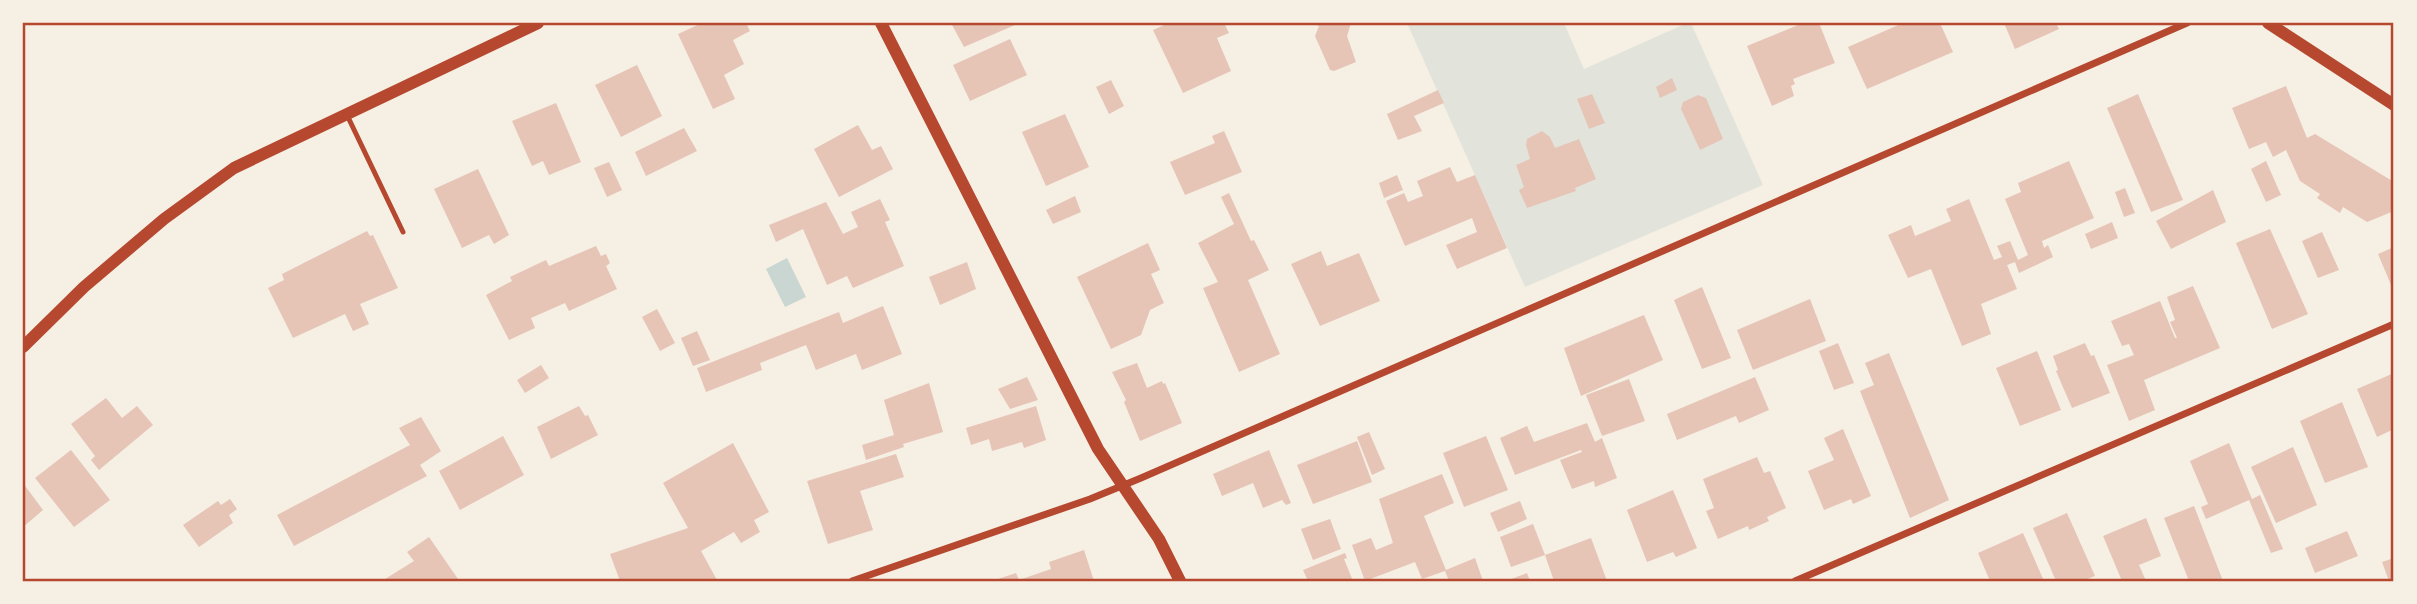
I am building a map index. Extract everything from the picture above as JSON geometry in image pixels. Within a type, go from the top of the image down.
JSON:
[{"type":"street","points":[[23,346],[84,287],[164,219],[234,168],[538,23]]},
{"type":"street","points":[[881,23],[1098,449],[1159,539],[1180,581]]},
{"type":"street","points":[[852,581],[1123,486],[2187,23]]},
{"type":"street","points":[[2268,23],[2394,105]]},
{"type":"street","points":[[1796,581],[2394,324]]},
{"type":"lane","points":[[346,114],[403,232]]},
{"type":"shaded area","points":[[1407,23],[1564,23],[1584,69],[1691,23],[1763,185],[1525,287]]},
{"type":"shaded area","points":[[787,258],[806,297],[785,307],[766,269]]},
{"type":"building","points":[[702,23],[746,23],[750,31],[733,40],[744,64],[724,75],[735,99],[713,109],[678,34]]},
{"type":"building","points":[[951,23],[1013,23],[1015,25],[964,47]]},
{"type":"building","points":[[1169,23],[1224,23],[1229,33],[1217,38],[1231,71],[1183,93],[1153,30]]},
{"type":"building","points":[[1312,23],[1351,23],[1347,36],[1356,62],[1334,71],[1330,70],[1315,36],[1319,26]]},
{"type":"building","points":[[1803,23],[1819,23],[1835,63],[1793,79],[1795,84],[1791,86],[1794,96],[1772,106],[1747,46]]},
{"type":"building","points":[[1903,23],[1940,23],[1953,52],[1867,89],[1848,47]]},
{"type":"building","points":[[2004,23],[2056,23],[2059,29],[2015,49]]},
{"type":"building","points":[[1010,39],[1027,75],[970,101],[953,65]]},
{"type":"building","points":[[637,65],[662,116],[621,137],[595,85]]},
{"type":"building","points":[[1672,78],[1677,90],[1660,98],[1656,87]]},
{"type":"building","points":[[1111,80],[1124,106],[1109,114],[1096,87]]},
{"type":"building","points":[[2286,86],[2307,138],[2315,134],[2394,182],[2394,211],[2367,222],[2343,207],[2340,213],[2317,198],[2320,194],[2300,181],[2286,150],[2273,157],[2266,142],[2249,149],[2232,108]]},
{"type":"building","points":[[1438,90],[1444,103],[1414,116],[1422,131],[1398,140],[1387,114]]},
{"type":"building","points":[[1592,94],[1605,123],[1589,129],[1577,99]]},
{"type":"building","points":[[2138,94],[2183,200],[2151,212],[2107,108]]},
{"type":"building","points":[[1698,95],[1706,98],[1723,139],[1700,150],[1681,109],[1683,102]]},
{"type":"building","points":[[556,103],[581,162],[549,175],[543,161],[532,166],[512,121]]},
{"type":"building","points":[[1065,114],[1089,167],[1046,186],[1022,132]]},
{"type":"building","points":[[858,125],[872,150],[881,146],[893,169],[839,197],[814,149]]},
{"type":"building","points":[[684,128],[697,151],[646,176],[635,152]]},
{"type":"building","points":[[1224,131],[1242,172],[1185,195],[1170,162],[1215,143],[1212,136]]},
{"type":"building","points":[[1542,131],[1550,137],[1555,148],[1579,139],[1596,179],[1575,188],[1576,191],[1527,208],[1519,190],[1524,187],[1516,165],[1530,159],[1527,139]]},
{"type":"building","points":[[2069,161],[2094,218],[2042,241],[2044,248],[2048,245],[2053,257],[2019,273],[2015,262],[2007,265],[2017,289],[1981,304],[1991,334],[1962,346],[1931,269],[1908,278],[1888,235],[1911,225],[1915,236],[1951,221],[1946,209],[1969,199],[1994,260],[2002,257],[1997,246],[2010,241],[2018,260],[2028,255],[2005,199],[2021,192],[2018,183]]},
{"type":"building","points":[[2266,161],[2281,195],[2266,202],[2251,169]]},
{"type":"building","points":[[609,162],[622,190],[607,197],[594,168]]},
{"type":"building","points":[[1450,167],[1457,182],[1475,175],[1507,248],[1457,269],[1446,245],[1477,232],[1472,218],[1405,246],[1386,201],[1404,193],[1408,202],[1423,196],[1417,181]]},
{"type":"building","points":[[478,169],[509,235],[494,244],[489,235],[462,248],[434,189]]},
{"type":"building","points":[[1397,175],[1403,190],[1384,198],[1379,183]]},
{"type":"building","points":[[2125,188],[2135,213],[2124,217],[2115,192]]},
{"type":"building","points":[[2213,190],[2226,222],[2171,249],[2156,221]]},
{"type":"building","points":[[1229,193],[1251,241],[1254,240],[1269,270],[1248,280],[1280,354],[1239,372],[1203,288],[1218,282],[1198,243],[1234,224],[1221,197]]},
{"type":"building","points":[[1075,196],[1081,212],[1053,224],[1046,210]]},
{"type":"building","points":[[880,199],[890,220],[885,222],[904,266],[853,288],[847,276],[827,285],[803,229],[776,242],[769,225],[826,202],[843,234],[858,227],[851,212]]},
{"type":"building","points":[[2112,222],[2118,238],[2091,249],[2085,234]]},
{"type":"building","points":[[2270,229],[2308,314],[2272,329],[2236,243]]},
{"type":"building","points":[[367,231],[370,236],[373,235],[398,288],[360,304],[369,324],[353,331],[345,314],[293,338],[268,288],[284,280],[282,274]]},
{"type":"building","points":[[2322,232],[2339,270],[2318,278],[2302,241]]},
{"type":"building","points":[[1148,243],[1160,270],[1151,274],[1164,303],[1150,310],[1141,335],[1111,349],[1077,277]]},
{"type":"building","points":[[596,246],[601,256],[606,254],[610,263],[606,266],[617,289],[569,311],[565,303],[531,318],[535,328],[509,340],[486,295],[512,281],[510,277],[546,260],[549,266]]},
{"type":"building","points":[[2394,247],[2394,292],[2378,254]]},
{"type":"building","points":[[1321,251],[1327,266],[1359,253],[1380,301],[1320,326],[1291,264]]},
{"type":"building","points":[[967,262],[976,289],[940,305],[929,277]]},
{"type":"building","points":[[2193,286],[2220,348],[2144,380],[2155,410],[2129,421],[2107,365],[2134,355],[2129,344],[2122,346],[2111,321],[2160,301],[2177,338],[2170,322],[2175,320],[2167,297]]},
{"type":"building","points":[[1702,287],[1731,358],[1702,369],[1674,300]]},
{"type":"building","points":[[1810,299],[1826,341],[1753,370],[1737,330]]},
{"type":"building","points":[[883,306],[902,354],[862,370],[856,354],[816,370],[806,345],[760,363],[762,370],[706,392],[697,368],[839,312],[843,323]]},
{"type":"building","points":[[657,309],[675,343],[660,351],[642,317]]},
{"type":"building","points":[[1644,315],[1663,360],[1581,396],[1564,348]]},
{"type":"building","points":[[697,331],[710,360],[693,366],[681,338]]},
{"type":"building","points":[[1838,343],[1854,383],[1834,390],[1819,351]]},
{"type":"building","points":[[2085,343],[2091,356],[2094,355],[2110,393],[2072,408],[2056,371],[2058,370],[2053,356]]},
{"type":"building","points":[[2037,351],[2061,410],[2020,426],[1996,368]]},
{"type":"building","points":[[1889,353],[1949,500],[1910,518],[1860,391],[1874,385],[1865,363]]},
{"type":"building","points":[[1137,363],[1147,388],[1162,381],[1165,383],[1182,423],[1140,441],[1124,402],[1126,400],[1112,372]]},
{"type":"building","points":[[541,365],[549,378],[525,393],[517,380]]},
{"type":"building","points":[[2394,373],[2394,429],[2377,437],[2357,389]]},
{"type":"building","points":[[1027,377],[1038,400],[1010,409],[998,389]]},
{"type":"building","points":[[1755,377],[1769,410],[1739,423],[1736,416],[1677,440],[1667,414]]},
{"type":"building","points":[[1629,379],[1645,421],[1602,436],[1586,395]]},
{"type":"building","points":[[929,383],[943,432],[903,444],[904,447],[866,460],[862,445],[894,435],[884,400]]},
{"type":"building","points":[[106,398],[122,418],[137,406],[153,425],[99,470],[91,460],[95,456],[71,424]]},
{"type":"building","points":[[2342,402],[2368,467],[2325,483],[2300,421]]},
{"type":"building","points":[[579,406],[585,416],[588,415],[598,435],[551,459],[537,427]]},
{"type":"building","points":[[1036,406],[1046,440],[1024,448],[1022,442],[992,451],[989,439],[971,445],[966,428]]},
{"type":"building","points":[[421,417],[441,451],[420,465],[427,476],[294,546],[277,515],[410,445],[399,428]]},
{"type":"building","points":[[1587,423],[1595,442],[1602,438],[1617,478],[1595,487],[1594,481],[1572,489],[1560,460],[1582,452],[1581,450],[1515,475],[1500,438],[1527,426],[1534,442]]},
{"type":"building","points":[[1843,429],[1871,496],[1853,504],[1851,499],[1824,510],[1808,471],[1834,460],[1824,438]]},
{"type":"building","points":[[1369,432],[1385,469],[1372,475],[1357,437]]},
{"type":"building","points":[[503,436],[524,475],[460,510],[439,471]]},
{"type":"building","points":[[1486,436],[1508,490],[1464,507],[1443,453]]},
{"type":"building","points":[[1357,441],[1372,482],[1313,504],[1297,465]]},
{"type":"building","points":[[733,443],[769,512],[754,520],[760,532],[741,543],[734,532],[701,551],[717,580],[620,581],[610,554],[688,528],[663,483]]},
{"type":"building","points":[[2229,443],[2252,499],[2260,495],[2283,549],[2271,553],[2249,500],[2206,519],[2201,507],[2208,504],[2190,461]]},
{"type":"building","points":[[2293,447],[2317,505],[2276,523],[2251,467]]},
{"type":"building","points":[[71,450],[110,500],[74,527],[35,478]]},
{"type":"building","points":[[1269,450],[1291,503],[1286,505],[1282,500],[1263,508],[1253,483],[1222,496],[1213,474]]},
{"type":"building","points":[[896,454],[904,477],[860,491],[873,530],[828,544],[807,481]]},
{"type":"building","points":[[1757,457],[1764,473],[1770,471],[1786,508],[1767,517],[1769,521],[1749,530],[1748,526],[1718,539],[1706,511],[1714,508],[1703,479]]},
{"type":"building","points":[[1442,474],[1454,503],[1424,516],[1446,570],[1475,558],[1483,581],[1449,581],[1445,571],[1422,579],[1415,562],[1365,581],[1352,545],[1371,538],[1376,550],[1393,543],[1379,499]]},
{"type":"building","points":[[23,483],[43,510],[23,527]]},
{"type":"building","points":[[1673,490],[1697,548],[1676,557],[1673,552],[1647,562],[1627,510]]},
{"type":"building","points":[[230,499],[237,509],[229,515],[233,523],[199,547],[183,525],[218,501],[221,505]]},
{"type":"building","points":[[1520,501],[1527,519],[1498,532],[1490,513]]},
{"type":"building","points":[[2194,506],[2223,581],[2189,581],[2164,518]]},
{"type":"building","points":[[2067,513],[2095,576],[2082,581],[2056,581],[2033,528]]},
{"type":"building","points":[[2146,518],[2161,556],[2139,565],[2146,581],[2122,581],[2103,536]]},
{"type":"building","points":[[1330,519],[1341,549],[1313,560],[1301,529]]},
{"type":"building","points":[[1533,524],[1545,555],[1511,567],[1500,537]]},
{"type":"building","points":[[2347,531],[2358,556],[2315,573],[2305,548]]},
{"type":"building","points":[[2023,533],[2044,581],[1990,581],[1978,553]]},
{"type":"building","points":[[429,537],[458,579],[382,581],[414,561],[407,552]]},
{"type":"building","points":[[1591,538],[1607,581],[1554,581],[1545,555]]},
{"type":"building","points":[[1084,550],[1094,581],[992,581],[1016,573],[1019,580],[1051,569],[1049,562]]},
{"type":"building","points":[[1345,553],[1347,558],[1344,559],[1353,581],[1308,581],[1303,570]]},
{"type":"building","points":[[2394,558],[2394,581],[2389,581],[2382,562]]},
{"type":"building","points":[[1527,573],[1530,581],[1506,581]]}]
